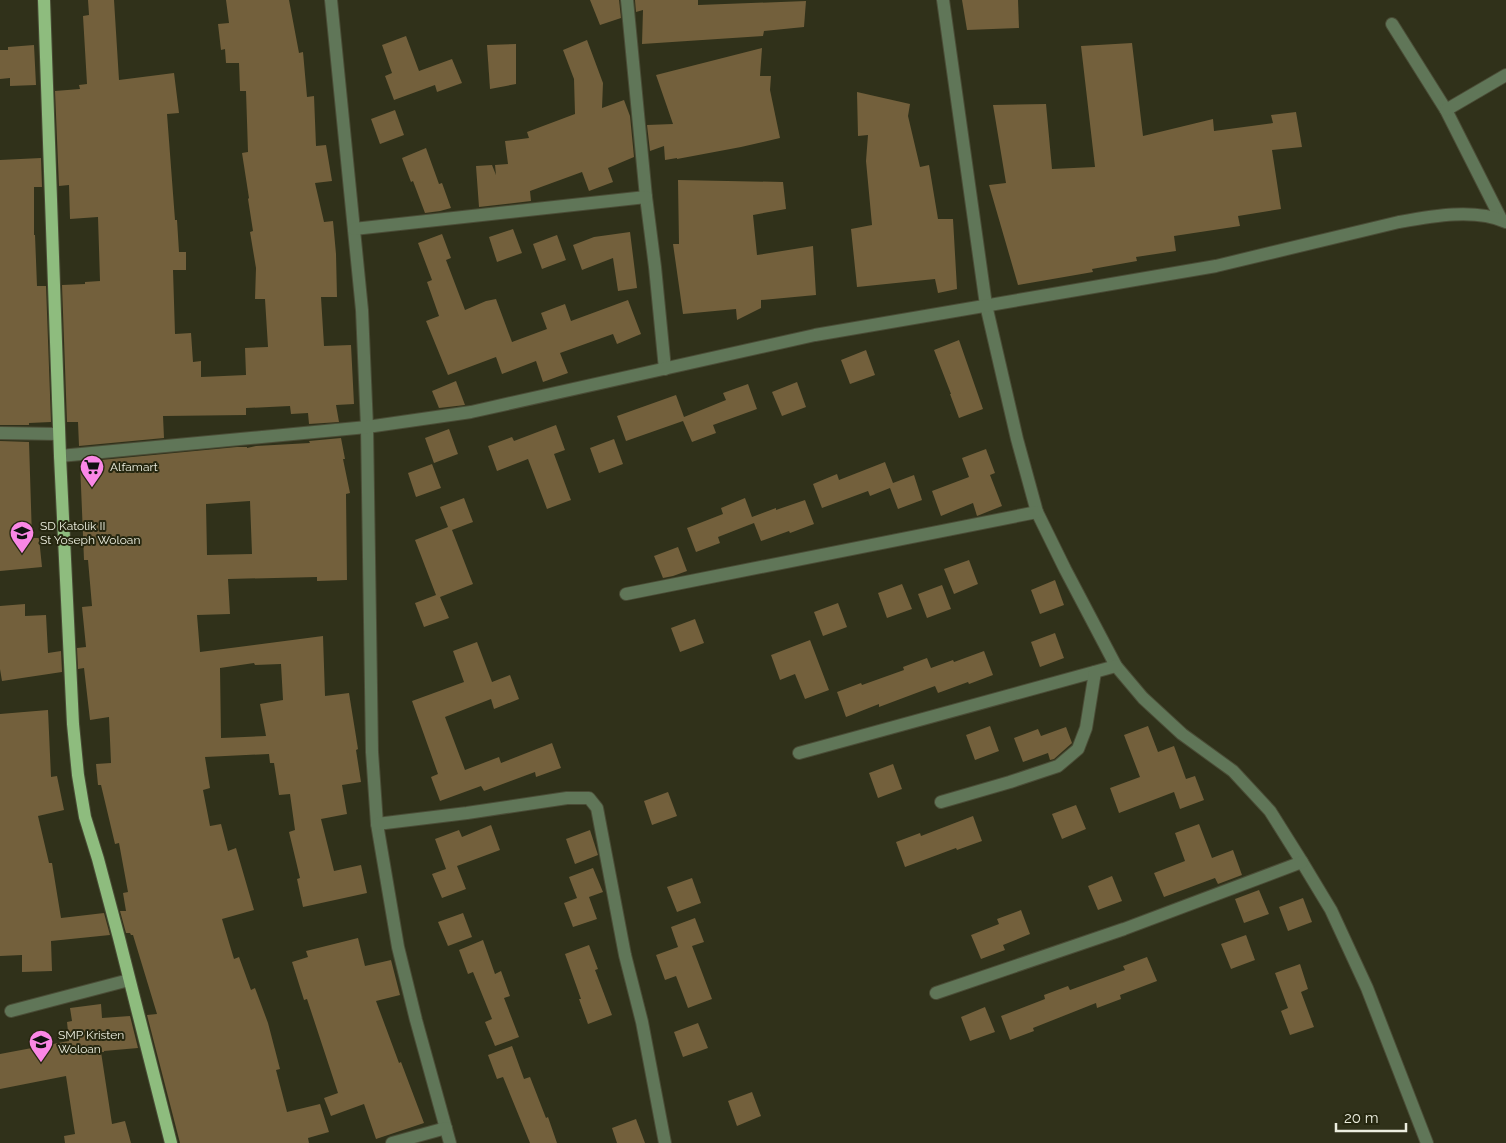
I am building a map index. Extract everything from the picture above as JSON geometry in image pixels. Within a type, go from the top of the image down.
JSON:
[{"type":"main road","points":[[44,0],[60,456],[73,724],[78,775],[85,817],[98,859],[171,1143]]},
{"type":"street","points":[[332,0],[362,310],[367,427],[372,752],[377,824],[398,947],[450,1143]]},
{"type":"street","points":[[627,0],[665,369]]},
{"type":"street","points":[[943,0],[986,305],[1017,440],[1038,512],[1065,569],[1116,666],[1143,698],[1182,734],[1233,771],[1270,811],[1302,862],[1330,910],[1367,988],[1427,1143]]},
{"type":"street","points":[[1392,24],[1446,110],[1503,221]]},
{"type":"street","points":[[1446,110],[1506,75]]},
{"type":"street","points":[[354,229],[646,197]]},
{"type":"street","points":[[60,456],[367,427],[471,412],[815,335],[1216,266],[1426,217],[1472,215],[1503,221]]},
{"type":"street","points":[[0,434],[60,434]]},
{"type":"street","points":[[626,594],[1038,512]]},
{"type":"street","points":[[799,753],[1116,666]]},
{"type":"street","points":[[941,802],[1058,766],[1078,749],[1086,728],[1095,672]]},
{"type":"street","points":[[377,824],[567,798],[589,798],[598,808],[625,955],[642,1022],[666,1143]]},
{"type":"street","points":[[936,993],[1124,930],[1302,862]]},
{"type":"street","points":[[11,1011],[129,980]]},
{"type":"street","points":[[392,1143],[446,1128]]},
{"type":"building","points":[[88,0],[114,0],[119,80],[174,73],[179,113],[167,114],[179,252],[186,252],[186,270],[173,270],[175,334],[191,333],[193,362],[201,361],[201,377],[246,375],[245,348],[268,347],[265,299],[255,299],[256,268],[250,232],[253,231],[242,153],[248,152],[246,91],[240,91],[239,63],[226,63],[225,49],[221,50],[218,24],[229,23],[226,0],[289,0],[299,53],[303,52],[307,97],[314,96],[316,146],[326,145],[332,181],[315,183],[324,222],[333,221],[336,254],[337,297],[321,297],[324,346],[351,345],[354,404],[336,405],[339,422],[309,424],[308,413],[291,414],[290,406],[246,408],[246,415],[163,416],[164,438],[79,446],[78,422],[67,422],[62,285],[100,281],[98,217],[70,219],[69,185],[59,186],[55,91],[80,89],[79,85],[87,84],[83,16],[89,15]]},
{"type":"building","points":[[590,0],[619,0],[621,18],[600,25]]},
{"type":"building","points":[[635,0],[698,0],[698,5],[806,1],[804,27],[764,31],[763,36],[642,44],[643,10],[636,12]]},
{"type":"building","points":[[962,0],[1018,0],[1019,28],[967,30]]},
{"type":"building","points":[[406,36],[419,71],[452,59],[462,83],[437,92],[435,85],[394,100],[385,76],[392,73],[382,45]]},
{"type":"building","points":[[587,40],[603,83],[602,108],[624,100],[630,116],[634,157],[608,168],[613,182],[589,191],[582,172],[530,191],[531,201],[479,207],[476,166],[492,165],[496,175],[495,165],[508,164],[505,141],[529,138],[527,132],[575,114],[574,79],[563,50]]},
{"type":"building","points":[[1132,43],[1143,136],[1213,119],[1214,131],[1273,123],[1271,115],[1296,112],[1302,147],[1272,150],[1281,209],[1238,216],[1240,226],[1174,236],[1176,251],[1136,257],[1137,261],[1092,269],[1093,272],[1018,285],[989,185],[1006,183],[993,105],[1046,104],[1052,169],[1095,167],[1081,46]]},
{"type":"building","points":[[516,44],[516,84],[490,89],[487,45]]},
{"type":"building","points":[[34,45],[36,85],[10,86],[10,78],[0,79],[0,50],[8,50],[8,47]]},
{"type":"building","points":[[762,48],[760,76],[771,76],[770,90],[780,138],[677,159],[665,160],[664,146],[650,151],[647,125],[673,124],[656,75]]},
{"type":"building","points":[[857,92],[910,104],[908,116],[920,167],[929,165],[938,219],[953,219],[957,289],[938,293],[935,279],[857,287],[851,229],[872,225],[866,161],[868,135],[858,136]]},
{"type":"building","points":[[395,110],[404,135],[380,144],[371,119]]},
{"type":"building","points":[[426,148],[439,184],[442,183],[451,208],[425,213],[402,158]]},
{"type":"building","points":[[41,158],[42,187],[34,187],[34,235],[37,286],[46,286],[51,422],[29,423],[29,425],[0,425],[0,160]]},
{"type":"building","points":[[678,180],[783,182],[786,209],[753,215],[757,255],[813,246],[816,295],[761,300],[761,308],[737,320],[736,309],[683,314],[673,244],[679,244]]},
{"type":"building","points":[[513,229],[522,253],[497,262],[489,237]]},
{"type":"building","points":[[630,232],[637,288],[618,291],[613,258],[582,270],[573,245],[594,237]]},
{"type":"building","points":[[442,234],[451,258],[446,260],[465,310],[496,299],[512,342],[547,329],[541,313],[565,304],[571,321],[628,300],[641,334],[617,344],[613,334],[560,353],[568,373],[543,382],[536,361],[502,374],[496,357],[448,375],[426,321],[439,316],[427,282],[432,280],[418,243]]},
{"type":"building","points":[[557,235],[566,260],[542,269],[533,244]]},
{"type":"building","points":[[959,340],[983,409],[959,418],[934,350]]},
{"type":"building","points":[[866,350],[875,375],[850,384],[841,360]]},
{"type":"building","points":[[456,381],[465,405],[439,408],[432,391]]},
{"type":"building","points":[[797,382],[806,407],[782,416],[772,392]]},
{"type":"building","points":[[748,384],[757,409],[713,425],[716,433],[692,442],[683,421],[626,441],[617,416],[676,395],[684,417],[726,400],[723,393]]},
{"type":"building","points":[[556,425],[565,450],[554,454],[571,500],[547,509],[528,459],[497,471],[488,446],[512,437],[514,441]]},
{"type":"building","points":[[449,429],[458,454],[434,463],[425,438]]},
{"type":"building","points":[[341,438],[350,493],[346,494],[347,580],[317,581],[317,577],[228,579],[230,614],[197,615],[200,652],[323,636],[325,696],[349,693],[361,782],[342,785],[347,814],[321,819],[334,871],[361,865],[367,893],[303,907],[297,879],[300,878],[289,832],[295,830],[290,794],[279,795],[274,763],[270,763],[269,754],[205,757],[210,788],[203,790],[210,826],[221,824],[228,851],[236,848],[254,910],[222,919],[234,959],[239,957],[251,990],[255,988],[268,1023],[280,1069],[276,1070],[287,1112],[320,1104],[329,1132],[308,1138],[309,1143],[180,1143],[147,1015],[157,1014],[133,935],[126,933],[120,911],[126,911],[123,893],[128,892],[119,843],[115,844],[101,785],[98,785],[96,764],[111,763],[109,717],[90,720],[84,668],[78,669],[77,648],[86,647],[82,607],[92,606],[88,560],[84,560],[80,462],[237,447],[247,448],[310,443],[309,441]],"holes":[[[250,501],[252,554],[207,555],[206,504]],[[254,663],[255,665],[281,664],[283,700],[260,704],[266,736],[221,738],[220,668]]]},
{"type":"building","points":[[614,439],[623,464],[599,473],[590,448]]},
{"type":"building","points":[[0,441],[29,442],[32,538],[39,538],[42,567],[0,571]]},
{"type":"building","points":[[986,449],[995,473],[990,475],[1002,506],[977,516],[973,503],[941,516],[932,491],[969,477],[962,458]]},
{"type":"building","points":[[885,462],[893,483],[914,475],[922,500],[898,509],[890,488],[870,496],[868,491],[822,508],[813,484],[837,474],[839,480]]},
{"type":"building","points":[[432,464],[441,488],[416,497],[408,473]]},
{"type":"building","points":[[464,498],[473,522],[452,530],[473,584],[440,597],[449,618],[424,627],[415,603],[436,595],[415,540],[448,527],[440,507]]},
{"type":"building","points":[[745,498],[752,517],[805,500],[814,524],[761,541],[754,523],[718,537],[720,543],[696,552],[687,528],[723,514],[721,508]]},
{"type":"building","points":[[678,547],[687,571],[663,578],[654,556]]},
{"type":"building","points":[[969,560],[978,584],[954,594],[944,569]]},
{"type":"building","points":[[1055,580],[1064,605],[1040,614],[1031,590]]},
{"type":"building","points":[[902,584],[912,609],[887,618],[878,593]]},
{"type":"building","points":[[942,585],[951,609],[927,618],[918,594]]},
{"type":"building","points":[[838,603],[847,627],[823,636],[814,612]]},
{"type":"building","points":[[25,604],[25,616],[46,615],[48,653],[61,651],[62,672],[2,681],[0,669],[0,606]]},
{"type":"building","points":[[695,619],[704,643],[680,652],[671,628]]},
{"type":"building","points":[[1055,633],[1064,658],[1040,667],[1031,642]]},
{"type":"building","points":[[810,640],[829,690],[805,699],[795,674],[780,680],[771,655]]},
{"type":"building","points":[[477,642],[492,682],[510,675],[519,699],[494,709],[491,699],[445,717],[465,770],[499,757],[501,763],[552,743],[561,768],[536,777],[535,772],[484,791],[481,786],[440,801],[431,777],[438,774],[412,701],[464,682],[453,651]]},
{"type":"building","points":[[984,651],[993,675],[938,693],[935,686],[846,717],[837,692],[904,670],[903,667],[927,658],[931,668]]},
{"type":"building","points":[[48,710],[51,777],[57,776],[64,810],[38,816],[49,863],[52,863],[61,918],[104,913],[110,935],[51,941],[52,971],[22,972],[22,955],[0,956],[0,714]]},
{"type":"building","points":[[990,726],[999,751],[975,760],[966,735]]},
{"type":"building","points":[[1148,726],[1158,752],[1174,746],[1186,779],[1195,776],[1204,800],[1180,809],[1174,792],[1119,813],[1110,788],[1140,777],[1124,735]]},
{"type":"building","points":[[1066,727],[1072,743],[1054,759],[1050,760],[1048,753],[1023,762],[1014,738],[1038,729],[1041,736]]},
{"type":"building","points":[[893,764],[902,789],[878,798],[869,773]]},
{"type":"building","points":[[668,792],[677,816],[652,825],[644,801]]},
{"type":"building","points":[[1076,805],[1086,829],[1062,839],[1052,814]]},
{"type":"building","points":[[973,816],[982,841],[957,850],[956,848],[905,867],[896,842],[920,833],[921,836]]},
{"type":"building","points":[[1199,824],[1212,858],[1233,850],[1242,875],[1218,884],[1215,878],[1164,897],[1154,873],[1185,861],[1175,833]]},
{"type":"building","points":[[491,825],[500,850],[457,866],[466,889],[442,898],[432,874],[446,869],[435,839],[459,830],[462,837]]},
{"type":"building","points":[[590,830],[598,855],[575,864],[566,839]]},
{"type":"building","points":[[593,868],[603,892],[589,897],[597,919],[573,927],[564,903],[577,898],[569,877]]},
{"type":"building","points":[[1112,876],[1122,901],[1098,910],[1088,886]]},
{"type":"building","points":[[692,878],[701,903],[677,912],[667,887]]},
{"type":"building","points":[[1259,890],[1269,914],[1244,923],[1235,899]]},
{"type":"building","points":[[1303,898],[1312,922],[1288,931],[1279,907]]},
{"type":"building","points":[[1021,910],[1030,934],[1003,945],[1005,950],[981,959],[971,935],[999,924],[997,919]]},
{"type":"building","points":[[463,913],[472,937],[448,946],[438,922]]},
{"type":"building","points":[[695,918],[704,942],[692,946],[712,999],[688,1008],[676,976],[665,980],[656,955],[678,947],[671,927]]},
{"type":"building","points":[[1246,935],[1255,960],[1231,969],[1221,944]]},
{"type":"building","points":[[358,938],[365,966],[391,960],[400,995],[376,1001],[424,1123],[376,1139],[364,1104],[331,1116],[324,1098],[338,1093],[307,999],[304,1000],[292,962],[308,957],[306,951]]},
{"type":"building","points":[[483,940],[495,974],[501,971],[510,996],[504,998],[519,1037],[495,1046],[485,1022],[492,1019],[473,972],[468,974],[459,950]]},
{"type":"building","points":[[589,945],[598,969],[595,970],[612,1015],[588,1024],[565,954]]},
{"type":"building","points":[[1147,957],[1157,981],[1120,995],[1121,999],[1097,1008],[1096,1003],[1033,1028],[1034,1031],[1010,1040],[1001,1016],[1045,999],[1044,995],[1068,986],[1070,990],[1125,970],[1123,966]]},
{"type":"building","points":[[1300,964],[1308,989],[1301,992],[1314,1027],[1290,1035],[1281,1011],[1288,1008],[1275,973]]},
{"type":"building","points":[[101,1004],[102,1018],[130,1016],[138,1048],[101,1052],[112,1124],[125,1121],[131,1143],[65,1143],[64,1136],[75,1134],[66,1076],[0,1089],[0,1054],[69,1041],[67,1022],[72,1021],[70,1008]]},
{"type":"building","points":[[985,1007],[995,1032],[970,1041],[961,1017]]},
{"type":"building","points":[[698,1023],[708,1048],[683,1057],[674,1032]]},
{"type":"building","points":[[512,1046],[524,1079],[530,1077],[546,1118],[548,1117],[557,1143],[530,1143],[503,1077],[497,1079],[488,1055]]},
{"type":"building","points":[[752,1092],[761,1116],[737,1126],[728,1101]]},
{"type":"building","points":[[636,1119],[645,1143],[617,1143],[612,1128]]},
{"type":"place","name":"Alfamart","points":[[92,488]]},
{"type":"place","name":"SD Katolik II St Yoseph Woloan","points":[[22,554]]},
{"type":"place","name":"SMP Kristen Woloan","points":[[41,1063]]}]
